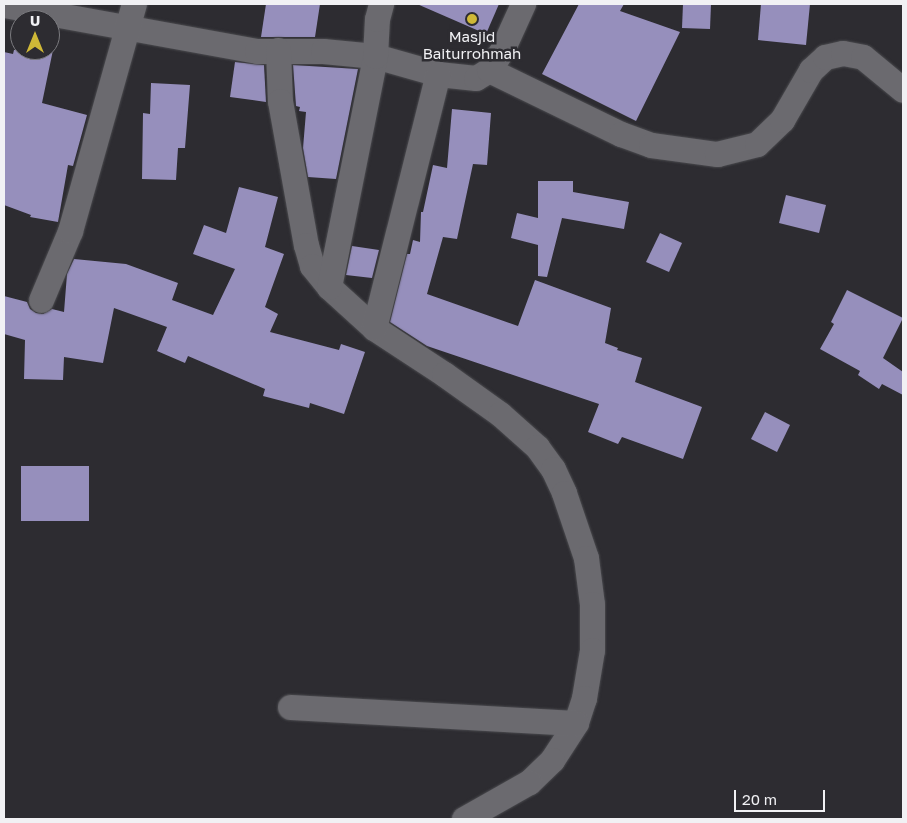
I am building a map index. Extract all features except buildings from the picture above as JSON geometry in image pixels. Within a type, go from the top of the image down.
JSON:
[{"type":"street","points":[[41,300],[70,231],[134,4]]},
{"type":"street","points":[[329,288],[375,56],[377,19],[381,4]]},
{"type":"street","points":[[4,5],[257,51],[278,50],[375,56],[438,74],[476,78],[489,70],[502,50],[523,4]]},
{"type":"street","points":[[278,50],[280,101],[306,246],[312,266],[329,288],[374,328],[500,414],[537,447],[553,469],[576,524],[586,558],[592,604],[592,650],[585,690],[576,723],[552,760],[529,782],[464,819]]},
{"type":"street","points":[[489,70],[620,134],[651,145],[717,154],[757,144],[782,120],[811,70],[825,57],[843,53],[863,57],[903,90]]},
{"type":"street","points":[[374,328],[438,74]]},
{"type":"street","points":[[290,707],[576,723]]},
{"type":"place","name":"Masjid Baiturrohmah","points":[[472,19]]}]
